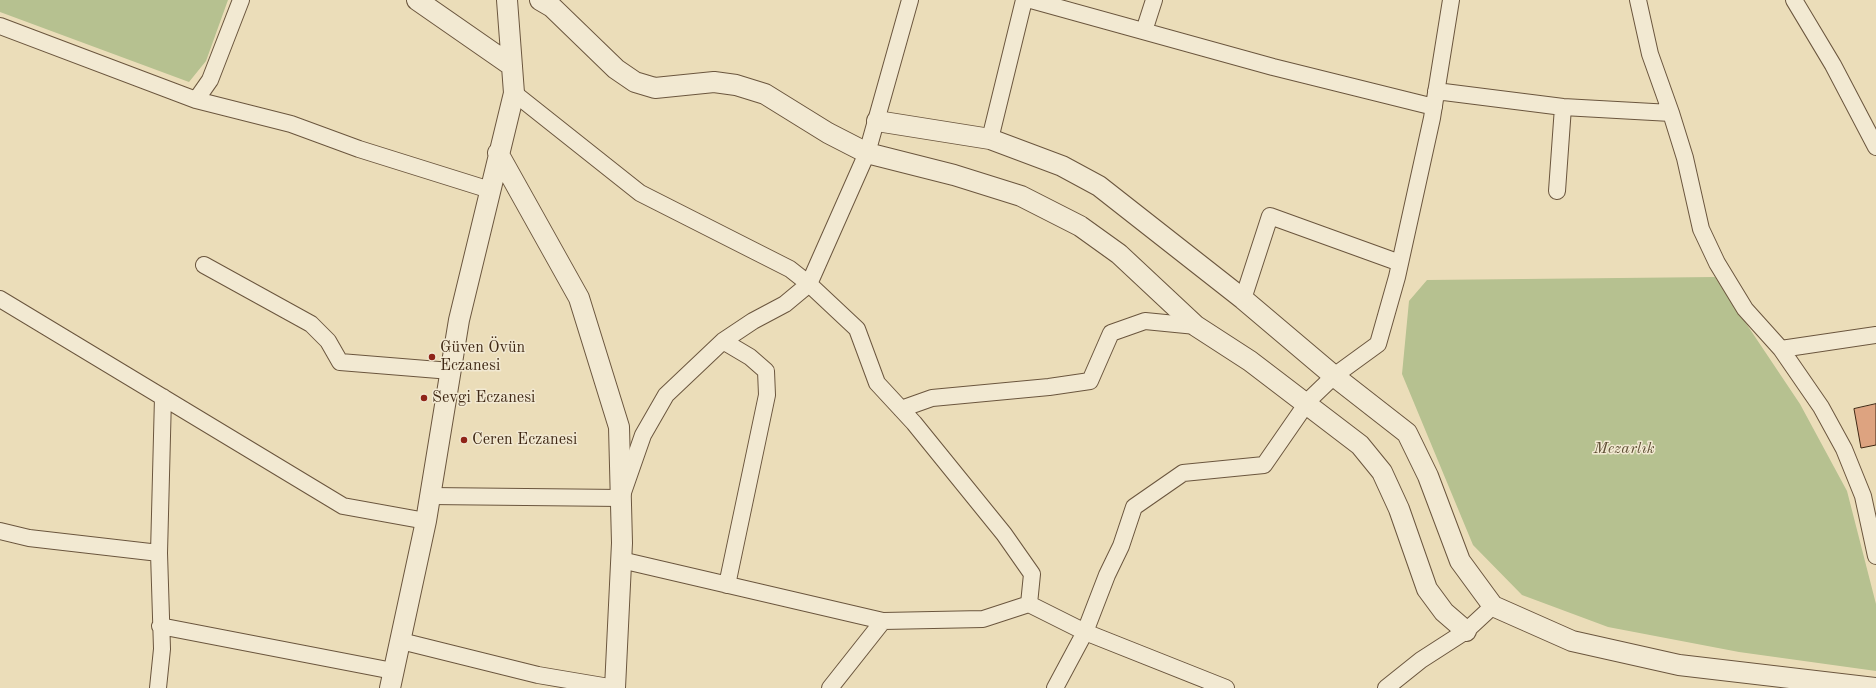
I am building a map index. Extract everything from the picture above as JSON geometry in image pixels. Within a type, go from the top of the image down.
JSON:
[{"type":"street","points":[[196,100],[210,80],[241,0]]},
{"type":"street","points":[[417,0],[512,66]]},
{"type":"street","points":[[160,626],[392,679],[426,521],[459,320],[498,153],[514,93],[507,0]]},
{"type":"street","points":[[540,0],[552,7],[616,69],[635,82],[655,88],[714,82],[736,85],[765,94],[828,133],[867,153],[954,175],[1021,196],[1080,226],[1120,254],[1196,326],[1250,361],[1360,445],[1382,472],[1399,509],[1427,589],[1444,612],[1466,631]]},
{"type":"street","points":[[621,498],[643,435],[666,395],[723,341],[753,320],[785,304],[809,284],[867,153],[910,0]]},
{"type":"street","points":[[990,140],[1024,0]]},
{"type":"street","points":[[1031,0],[1272,67],[1435,99],[1671,113]]},
{"type":"street","points":[[1144,31],[1154,0]]},
{"type":"street","points":[[1055,688],[1085,632],[1107,575],[1121,546],[1134,507],[1183,473],[1264,465],[1306,404],[1334,376],[1378,344],[1400,263],[1435,99],[1451,0]]},
{"type":"street","points":[[1638,0],[1650,54],[1685,158],[1701,229],[1717,263],[1745,309],[1781,349],[1821,407],[1844,449],[1863,496],[1876,556]]},
{"type":"street","points":[[1794,0],[1833,65],[1876,147]]},
{"type":"street","points":[[0,26],[196,100],[291,124],[359,148],[490,190]]},
{"type":"street","points":[[514,93],[640,193],[790,268],[857,329],[877,383],[901,409],[1004,534],[1032,574],[1029,604]]},
{"type":"street","points":[[1557,191],[1563,107]]},
{"type":"street","points":[[877,121],[990,140],[1031,153],[1062,166],[1099,186],[1243,299],[1334,376],[1407,434],[1428,476],[1460,561],[1493,606],[1572,641],[1679,665],[1875,688]]},
{"type":"street","points":[[401,641],[538,675],[615,688],[621,560],[619,426],[579,298],[498,153]]},
{"type":"street","points":[[1243,299],[1270,216],[1400,263]]},
{"type":"street","points":[[204,264],[311,324],[328,341],[340,362],[451,371]]},
{"type":"street","points":[[0,299],[343,506],[426,521]]},
{"type":"street","points":[[901,409],[932,398],[1049,387],[1090,380],[1111,334],[1145,321],[1196,326]]},
{"type":"street","points":[[1781,349],[1876,335]]},
{"type":"street","points":[[723,341],[750,357],[766,371],[767,395],[727,585]]},
{"type":"street","points":[[158,688],[162,649],[160,626],[159,553],[163,397]]},
{"type":"street","points":[[430,496],[621,498]]},
{"type":"street","points":[[0,531],[29,538],[159,553]]},
{"type":"street","points":[[621,560],[883,621],[983,619],[1029,604],[1085,632],[1226,688]]},
{"type":"street","points":[[1386,688],[1421,660],[1466,631],[1493,606]]},
{"type":"street","points":[[830,688],[883,621]]},
{"type":"green space","points":[[0,0],[228,0],[206,61],[189,82],[0,12]]},
{"type":"green space","name":"Mezarlık","points":[[1715,277],[1800,404],[1847,491],[1876,604],[1876,671],[1739,652],[1608,627],[1522,595],[1473,545],[1402,374],[1409,301],[1427,280]]},
{"type":"building","points":[[1876,404],[1876,445],[1861,448],[1854,409]]},
{"type":"place","name":"Güven Övün Eczanesi","points":[[432,357]]},
{"type":"place","name":"Sevgi Eczanesi","points":[[424,398]]},
{"type":"place","name":"Ceren Eczanesi","points":[[464,440]]}]
